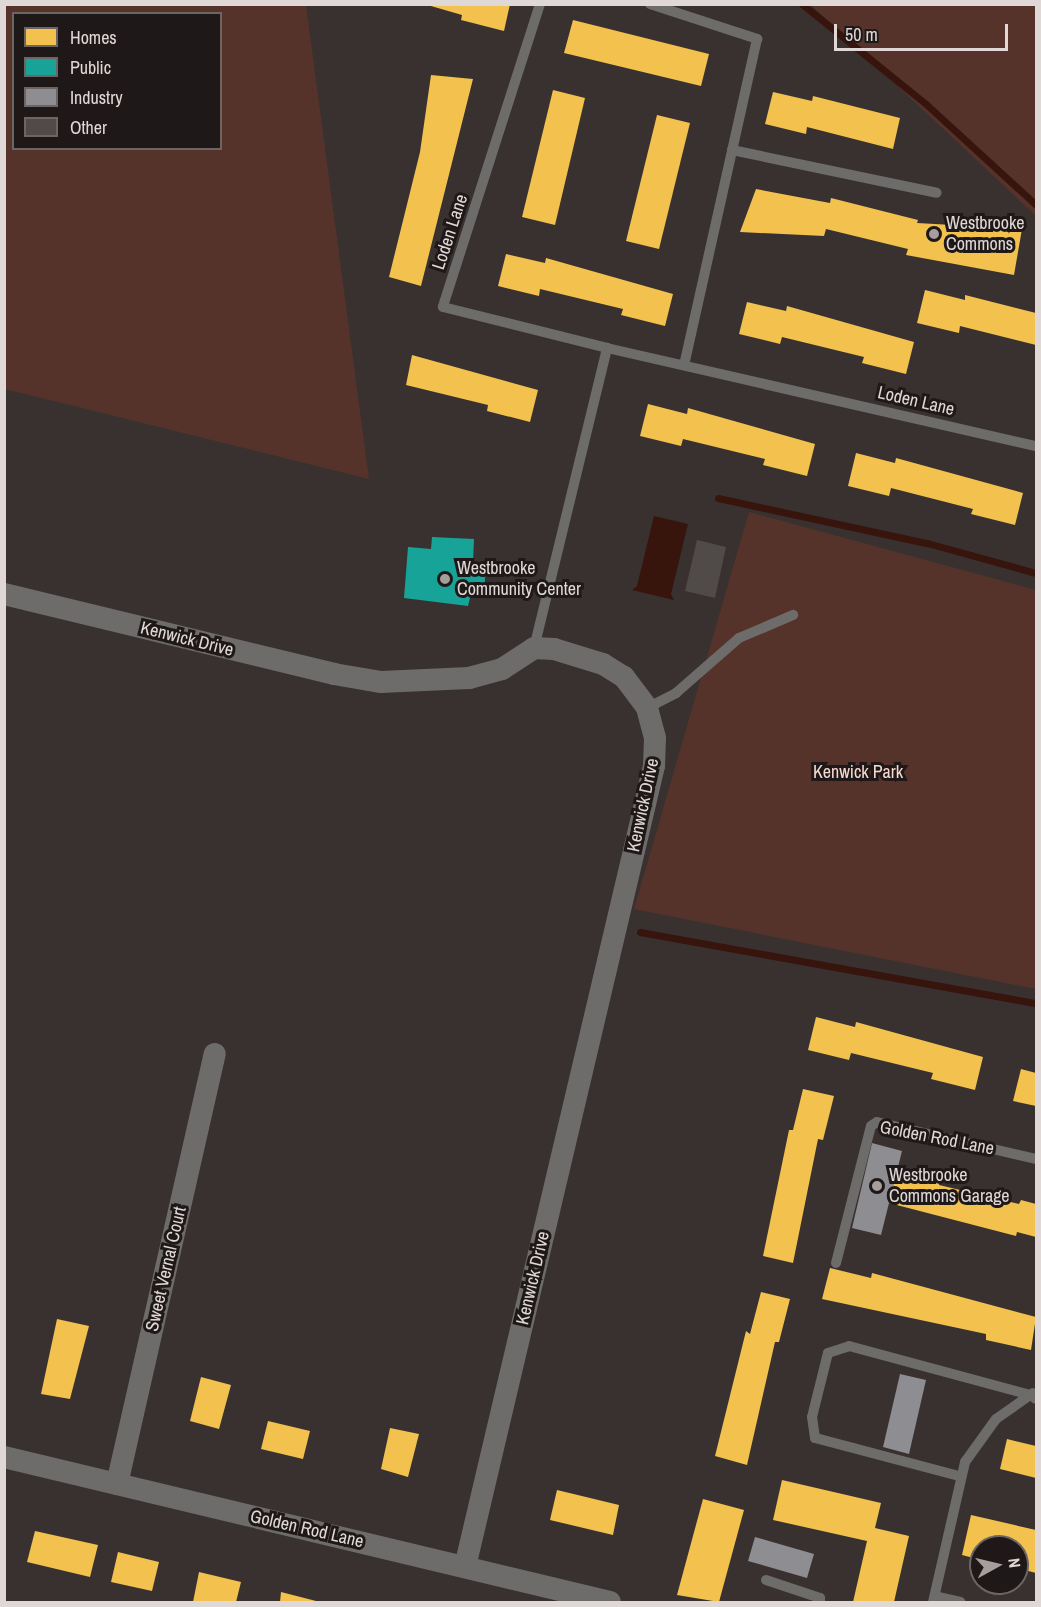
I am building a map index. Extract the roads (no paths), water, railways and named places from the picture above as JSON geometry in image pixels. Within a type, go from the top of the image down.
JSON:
[{"type":"street","name":"Kenwick Drive","points":[[4,594],[334,674],[381,682],[469,678],[502,669],[534,648],[554,649],[603,664],[624,677],[647,708],[654,738],[654,766],[465,1567]]},
{"type":"street","name":"Sweet Vernal Court","points":[[117,1484],[215,1054]]},
{"type":"street","name":"Golden Rod Lane","points":[[4,1457],[610,1602]]},
{"type":"lane","name":"Loden Lane","points":[[540,4],[442,307],[608,348],[1036,446]]},
{"type":"lane","points":[[650,4],[757,39],[684,365]]},
{"type":"lane","points":[[732,150],[937,193]]},
{"type":"lane","points":[[534,648],[608,348]]},
{"type":"lane","points":[[647,708],[676,693],[739,638],[793,615]]},
{"type":"lane","name":"Golden Rod Lane","points":[[836,1263],[871,1126],[877,1122],[1036,1159]]},
{"type":"lane","points":[[959,1476],[815,1438],[812,1417],[828,1353],[849,1346],[1035,1395]]},
{"type":"lane","points":[[960,1602],[934,1599],[959,1476],[978,1439],[996,1419],[1035,1395]]},
{"type":"lane","points":[[766,1580],[820,1598],[819,1602]]},
{"type":"waterway","points":[[802,4],[927,105],[1036,205]]},
{"type":"waterway","points":[[718,498],[927,543],[1036,573]]},
{"type":"waterway","points":[[640,932],[1036,1003]]},
{"type":"place","name":"Westbrooke Commons","points":[[934,234]]},
{"type":"place","name":"Westbrooke Community Center","points":[[445,579]]},
{"type":"place","name":"Westbrooke Commons Garage","points":[[877,1186]]},
{"type":"park label","name":"Kenwick Park","points":[[858,772]]}]
